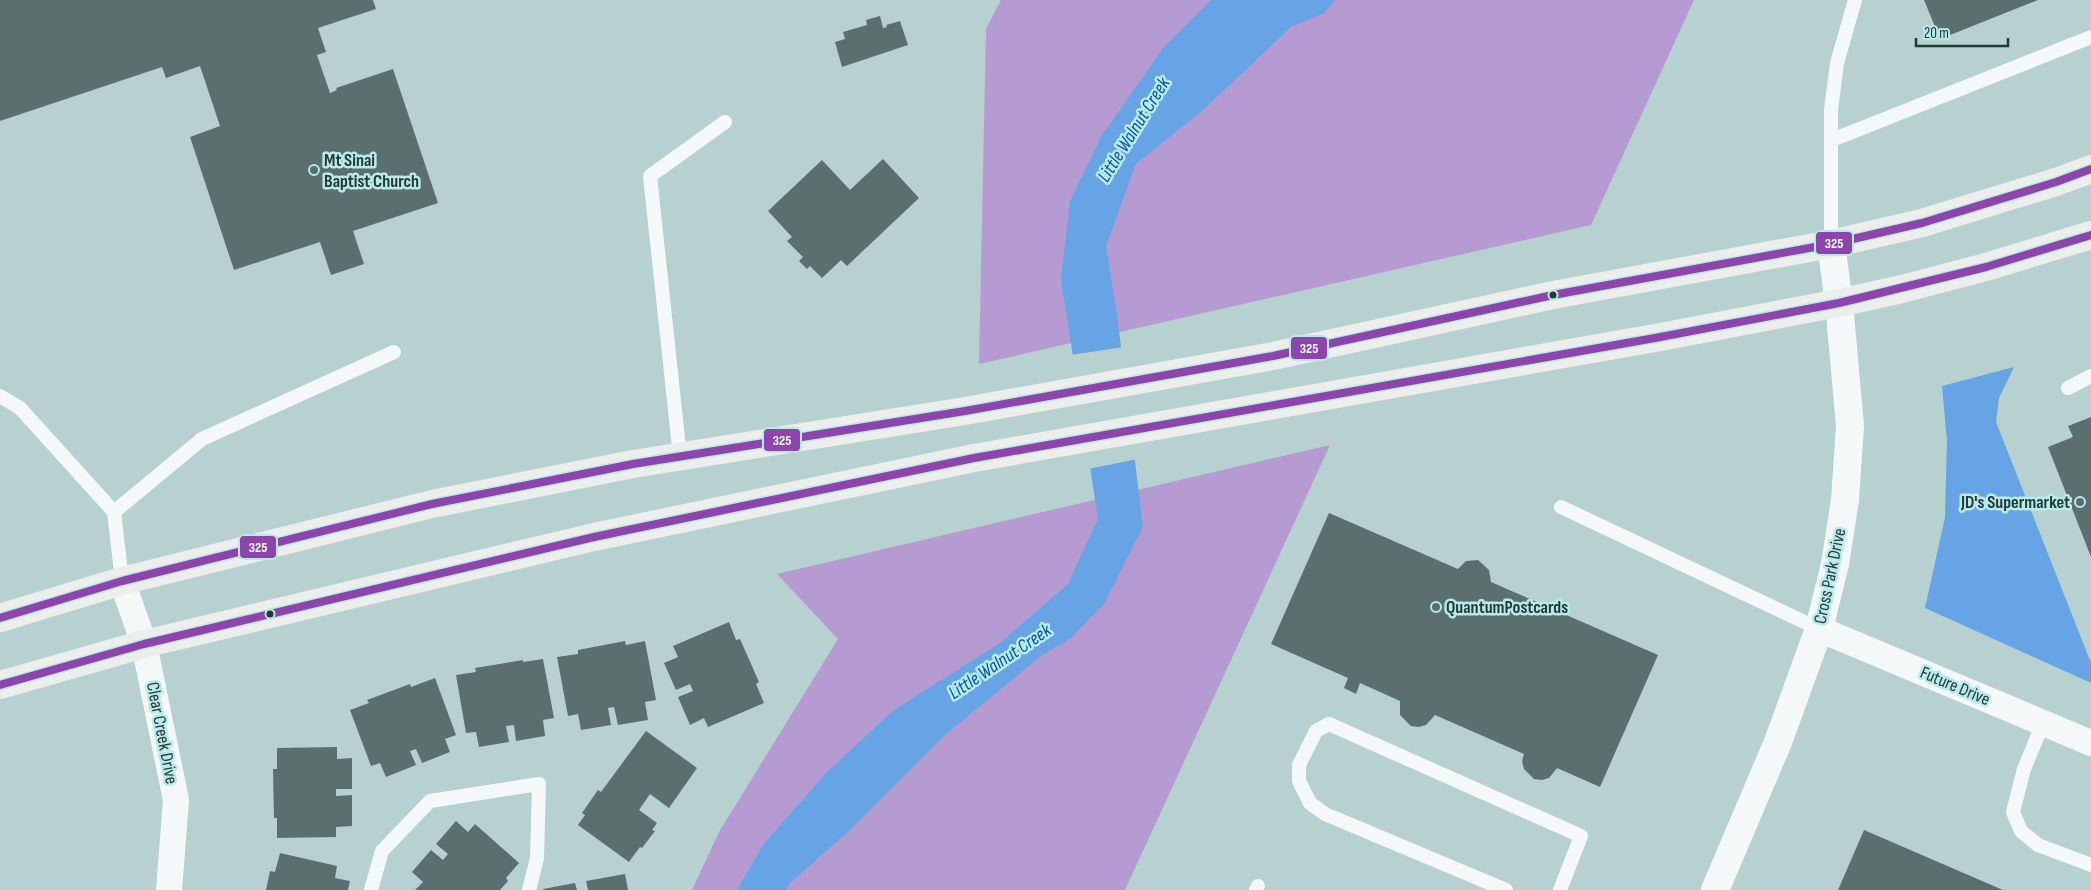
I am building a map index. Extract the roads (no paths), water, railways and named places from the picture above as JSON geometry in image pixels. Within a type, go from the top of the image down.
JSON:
[{"type":"main road","points":[[0,618],[122,581],[432,504],[633,464],[966,411],[1273,356],[1553,295],[1831,244],[1922,223],[2056,182],[2091,169]]},
{"type":"main road","points":[[0,684],[144,644],[594,537],[974,458],[1655,338],[1839,303],[1986,267],[2091,235]]},
{"type":"street","name":"Cross Park Drive","points":[[1715,890],[1778,742],[1819,629],[1835,564],[1844,510],[1849,436],[1839,303],[1831,244]]},
{"type":"street","name":"Clear Creek Drive","points":[[122,581],[144,644],[176,800],[169,890]]},
{"type":"street","name":"Future Drive","points":[[1819,629],[2091,743]]},
{"type":"lane","points":[[1831,244],[1831,110],[1838,63],[1855,0]]},
{"type":"lane","points":[[1832,140],[2091,37]]},
{"type":"lane","points":[[680,457],[650,176],[726,122]]},
{"type":"lane","points":[[114,512],[202,439],[394,352]]},
{"type":"lane","points":[[2068,388],[2091,376]]},
{"type":"lane","points":[[0,396],[20,408],[114,512],[122,581]]},
{"type":"lane","points":[[1561,507],[1819,629]]},
{"type":"lane","points":[[2043,723],[2024,769],[2013,812],[2021,831],[2038,845],[2091,865]]},
{"type":"lane","points":[[1506,890],[1325,814],[1310,803],[1299,781],[1299,764],[1316,731],[1329,724],[1582,836],[1560,890]]},
{"type":"lane","points":[[371,890],[382,851],[430,802],[539,784],[537,858],[529,890]]},
{"type":"water","name":"Little Walnut Creek","points":[[1211,0],[1335,0],[1324,13],[1291,27],[1204,109],[1136,164],[1106,246],[1117,314],[1143,527],[1104,604],[1071,638],[1041,656],[946,734],[850,830],[790,883],[786,890],[737,890],[763,845],[826,773],[894,710],[1000,643],[1068,584],[1098,519],[1061,279],[1070,202],[1101,137],[1163,48]]},
{"type":"water","points":[[2014,367],[1999,398],[1996,422],[2091,663],[2091,683],[1925,608],[1945,517],[1947,441],[1942,386]]},
{"type":"place","name":"Mt Sinai Baptist Church","points":[[314,170]]},
{"type":"place","name":"JD's Supermarket","points":[[2080,502]]},
{"type":"place","name":"QuantumPostcards","points":[[1436,607]]}]
